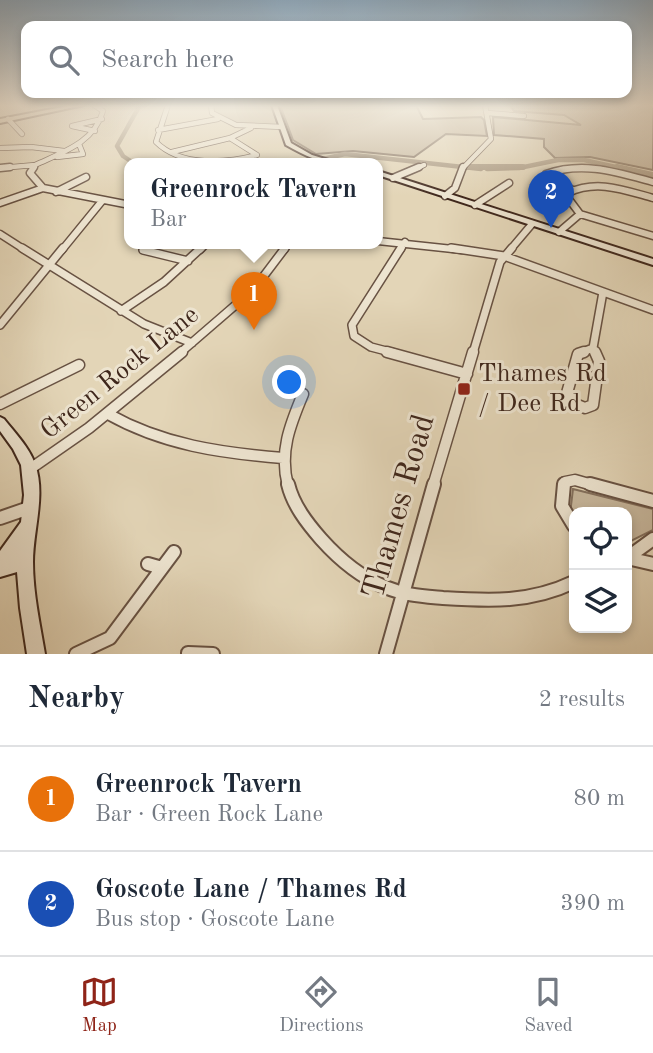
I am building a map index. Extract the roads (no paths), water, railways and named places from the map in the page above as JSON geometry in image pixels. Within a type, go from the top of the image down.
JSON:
[{"type":"street","points":[[89,136],[79,144],[53,156],[30,173],[43,188],[55,192],[124,204]]},
{"type":"street","points":[[157,136],[156,142],[169,153],[198,158]]},
{"type":"street","points":[[169,153],[235,136]]},
{"type":"street","points":[[285,136],[288,144],[317,158]]},
{"type":"street","points":[[445,195],[455,188],[463,166],[491,139],[490,136]]},
{"type":"street","points":[[229,158],[257,155],[230,138]]},
{"type":"street","points":[[53,156],[82,155],[84,153],[79,144]]},
{"type":"street","points":[[0,148],[32,147],[64,151]]},
{"type":"street","points":[[393,178],[424,165]]},
{"type":"street","points":[[573,190],[549,181],[546,174],[564,167],[591,167],[653,182]]},
{"type":"street","points":[[0,170],[34,168]]},
{"type":"street","points":[[383,175],[653,262]]},
{"type":"street","points":[[55,192],[86,177]]},
{"type":"street","points":[[475,205],[507,184],[493,180]]},
{"type":"street","points":[[653,198],[590,184],[573,190],[567,196],[580,214],[653,236]]},
{"type":"street","points":[[0,203],[43,188]]},
{"type":"street","points":[[0,325],[102,201]]},
{"type":"street","points":[[559,232],[580,214]]},
{"type":"street","name":"Thames Road","points":[[386,654],[401,593],[504,257],[532,224]]},
{"type":"street","points":[[1,235],[121,311],[144,324],[192,343]]},
{"type":"street","points":[[383,241],[504,257],[653,310]]},
{"type":"street","points":[[405,242],[354,320],[354,336],[371,347],[467,374]]},
{"type":"street","points":[[144,249],[140,253],[188,261]]},
{"type":"street","points":[[121,311],[164,282],[200,249]]},
{"type":"street","name":"Green Rock Lane","points":[[30,469],[70,444],[245,300],[284,249]]},
{"type":"street","points":[[593,348],[578,354],[566,393],[568,401],[586,408],[593,405],[599,361],[593,348],[603,292]]},
{"type":"street","points":[[0,404],[79,365]]},
{"type":"street","points":[[303,394],[286,436],[283,458],[287,483],[295,503],[314,534],[349,565],[401,593],[495,604],[539,597],[569,584]]},
{"type":"street","points":[[108,414],[131,429],[206,451],[283,458]]},
{"type":"street","points":[[0,422],[19,447],[30,469],[32,489],[24,563],[36,654]]},
{"type":"street","points":[[569,521],[565,517],[560,494],[565,482],[575,480],[653,501]]},
{"type":"street","points":[[0,518],[29,508]]},
{"type":"street","points":[[0,565],[26,527]]},
{"type":"street","points":[[632,554],[653,539]]},
{"type":"street","points":[[76,654],[110,638],[174,552]]},
{"type":"street","points":[[632,559],[653,564]]},
{"type":"street","points":[[0,570],[24,563]]},
{"type":"street","points":[[148,564],[162,568]]},
{"type":"street","points":[[188,653],[213,654]]},
{"type":"waterway","points":[[123,136],[117,146],[126,158]]},
{"type":"waterway","points":[[327,158],[345,154],[381,158]]},
{"type":"waterway","points":[[383,158],[481,169]]},
{"type":"waterway","points":[[487,169],[519,168],[558,160],[584,160],[625,169]]},
{"type":"waterway","points":[[465,167],[523,167]]},
{"type":"waterway","points":[[617,167],[653,175]]},
{"type":"place","name":"Goscote Lane / Thames Rd","points":[[551,228]]},
{"type":"place","name":"Greenrock Tavern","points":[[254,330]]},
{"type":"place","name":"Thames Rd / Dee Rd","points":[[464,389]]}]
